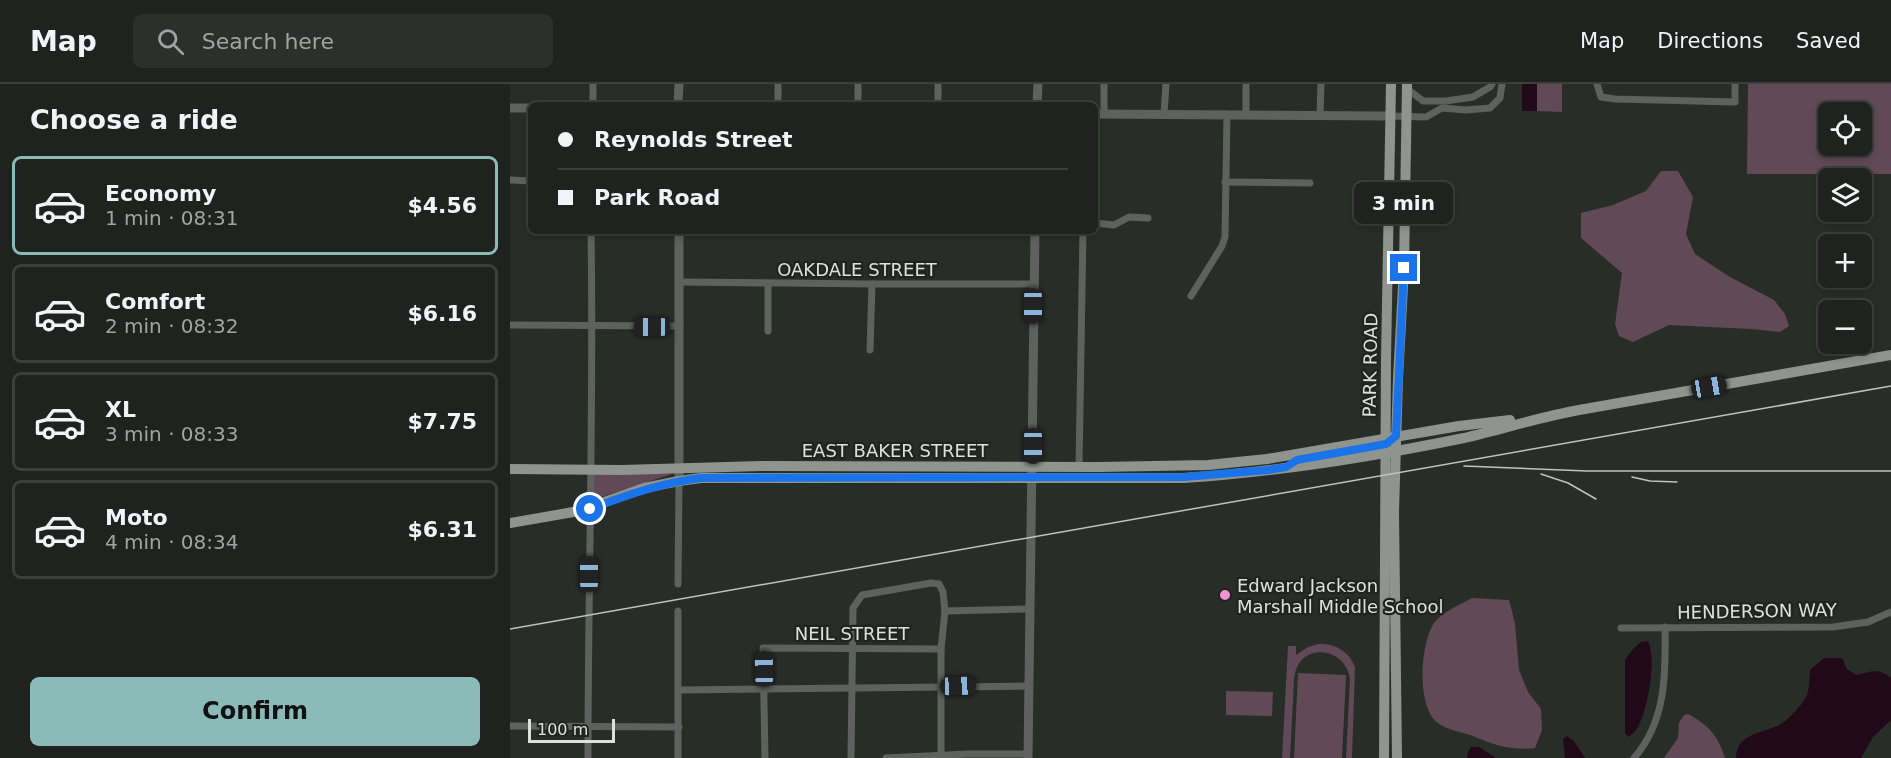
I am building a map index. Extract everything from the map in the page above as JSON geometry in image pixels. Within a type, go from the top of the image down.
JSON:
[{"type":"main road","name":"PARK ROAD","points":[[1384,758],[1390,444],[1391,84]]},
{"type":"main road","name":"PARK ROAD","points":[[1397,758],[1394,512],[1390,444],[1404,268],[1407,86]]},
{"type":"main road","points":[[1390,444],[1459,426],[1546,416],[1891,355]]},
{"type":"main road","name":"EAST BAKER STREET","points":[[510,469],[679,468],[761,472],[1032,472],[1184,477],[1236,474],[1311,465],[1390,444]]},
{"type":"main road","name":"EAST BAKER STREET","points":[[1032,472],[1079,467],[1235,463],[1390,444]]},
{"type":"main road","name":"EAST BAKER STREET","points":[[510,523],[590,509],[634,492],[679,481],[761,472]]},
{"type":"main road","points":[[1384,720],[1388,729],[1389,758]]},
{"type":"street","points":[[593,84],[593,102]]},
{"type":"street","points":[[678,102],[679,84]]},
{"type":"street","points":[[778,84],[778,102]]},
{"type":"street","points":[[858,84],[858,102]]},
{"type":"street","points":[[938,84],[938,102]]},
{"type":"street","points":[[1037,102],[1038,84]]},
{"type":"street","points":[[1104,84],[1099,114],[1320,114],[1426,117],[1442,105],[1472,97],[1492,84]]},
{"type":"street","points":[[1164,114],[1166,84]]},
{"type":"street","points":[[1246,84],[1246,114]]},
{"type":"street","points":[[1320,114],[1321,84]]},
{"type":"street","points":[[1407,86],[1423,101],[1475,109],[1490,108],[1500,98],[1502,84]]},
{"type":"street","points":[[1597,84],[1601,97],[1615,99],[1735,102],[1735,84]]},
{"type":"street","points":[[1472,97],[1475,109]]},
{"type":"street","points":[[510,108],[528,108]]},
{"type":"street","points":[[1191,296],[1222,246],[1225,237],[1227,114]]},
{"type":"street","points":[[510,180],[528,181]]},
{"type":"street","points":[[1225,182],[1310,183]]},
{"type":"street","points":[[1098,223],[1114,225],[1130,217],[1148,218]]},
{"type":"street","points":[[588,758],[593,327],[591,234]]},
{"type":"street","points":[[678,584],[679,234]]},
{"type":"street","points":[[886,758],[968,754],[1028,756],[1035,234]]},
{"type":"street","points":[[1079,467],[1083,234]]},
{"type":"street","name":"OAKDALE STREET","points":[[680,282],[1034,284]]},
{"type":"street","points":[[768,283],[768,331]]},
{"type":"street","points":[[870,350],[872,284]]},
{"type":"street","points":[[510,325],[680,326]]},
{"type":"street","points":[[851,758],[853,608],[862,595],[931,583],[939,584],[944,592],[940,687],[941,756]]},
{"type":"street","points":[[945,610],[1029,609]]},
{"type":"street","points":[[678,611],[678,758]]},
{"type":"street","name":"HENDERSON WAY","points":[[1621,628],[1833,627],[1868,622],[1891,612]]},
{"type":"street","points":[[1634,758],[1653,730],[1662,699],[1666,663],[1665,627]]},
{"type":"street","name":"NEIL STREET","points":[[764,690],[763,648],[941,649]]},
{"type":"street","points":[[679,690],[1029,686]]},
{"type":"street","points":[[764,690],[765,758]]},
{"type":"street","points":[[510,726],[679,727]]},
{"type":"shaded area","points":[[1522,84],[1537,84],[1537,111],[1522,111]]},
{"type":"shaded area","points":[[1537,84],[1562,84],[1562,112],[1537,111]]},
{"type":"shaded area","points":[[1748,84],[1891,84],[1891,174],[1872,174],[1872,168],[1818,168],[1818,174],[1747,174]]},
{"type":"shaded area","points":[[1661,171],[1678,171],[1693,197],[1686,234],[1695,254],[1730,277],[1774,300],[1785,314],[1789,326],[1780,332],[1669,325],[1633,342],[1619,336],[1615,324],[1622,273],[1581,238],[1581,213],[1613,205],[1646,191]]},
{"type":"shaded area","points":[[592,474],[672,474],[592,500]]},
{"type":"shaded area","points":[[1472,598],[1509,600],[1515,623],[1519,670],[1528,692],[1541,709],[1542,730],[1535,748],[1519,749],[1503,746],[1446,727],[1438,723],[1431,715],[1426,704],[1422,675],[1429,633],[1434,623],[1442,615]]},
{"type":"shaded area","points":[[1648,641],[1652,660],[1648,696],[1638,727],[1628,737],[1625,733],[1625,660],[1641,642]]},
{"type":"shaded area","points":[[1318,644],[1341,649],[1355,667],[1352,758],[1346,758],[1350,679],[1347,668],[1341,660],[1324,652],[1306,656],[1299,663],[1295,673],[1290,758],[1282,758],[1288,646],[1296,646],[1296,655]]},
{"type":"shaded area","points":[[1824,658],[1842,658],[1847,669],[1856,675],[1878,671],[1891,678],[1891,720],[1873,737],[1861,758],[1736,758],[1737,749],[1746,738],[1781,724],[1798,708],[1807,694],[1810,670]]},
{"type":"shaded area","points":[[1298,673],[1346,675],[1342,758],[1294,758]]},
{"type":"shaded area","points":[[1226,691],[1273,692],[1272,716],[1226,715]]},
{"type":"shaded area","points":[[1688,714],[1702,722],[1712,732],[1725,758],[1664,758],[1678,738],[1679,723],[1684,715]]},
{"type":"shaded area","points":[[1567,736],[1574,741],[1585,758],[1565,758],[1563,739]]},
{"type":"shaded area","points":[[1471,747],[1479,747],[1496,758],[1467,758]]},
{"type":"railway","points":[[510,629],[1891,386]]},
{"type":"railway","points":[[1464,466],[1587,471],[1891,471]]},
{"type":"railway","points":[[1541,474],[1568,483],[1596,499]]},
{"type":"railway","points":[[1632,477],[1650,481],[1677,482]]},
{"type":"place","name":"Edward Jackson Marshall Middle School","points":[[1225,595]]},
{"type":"route","points":[[590,509],[644,489],[701,478],[1184,477],[1268,470],[1286,467],[1297,460],[1386,444],[1396,436],[1404,268]]}]
